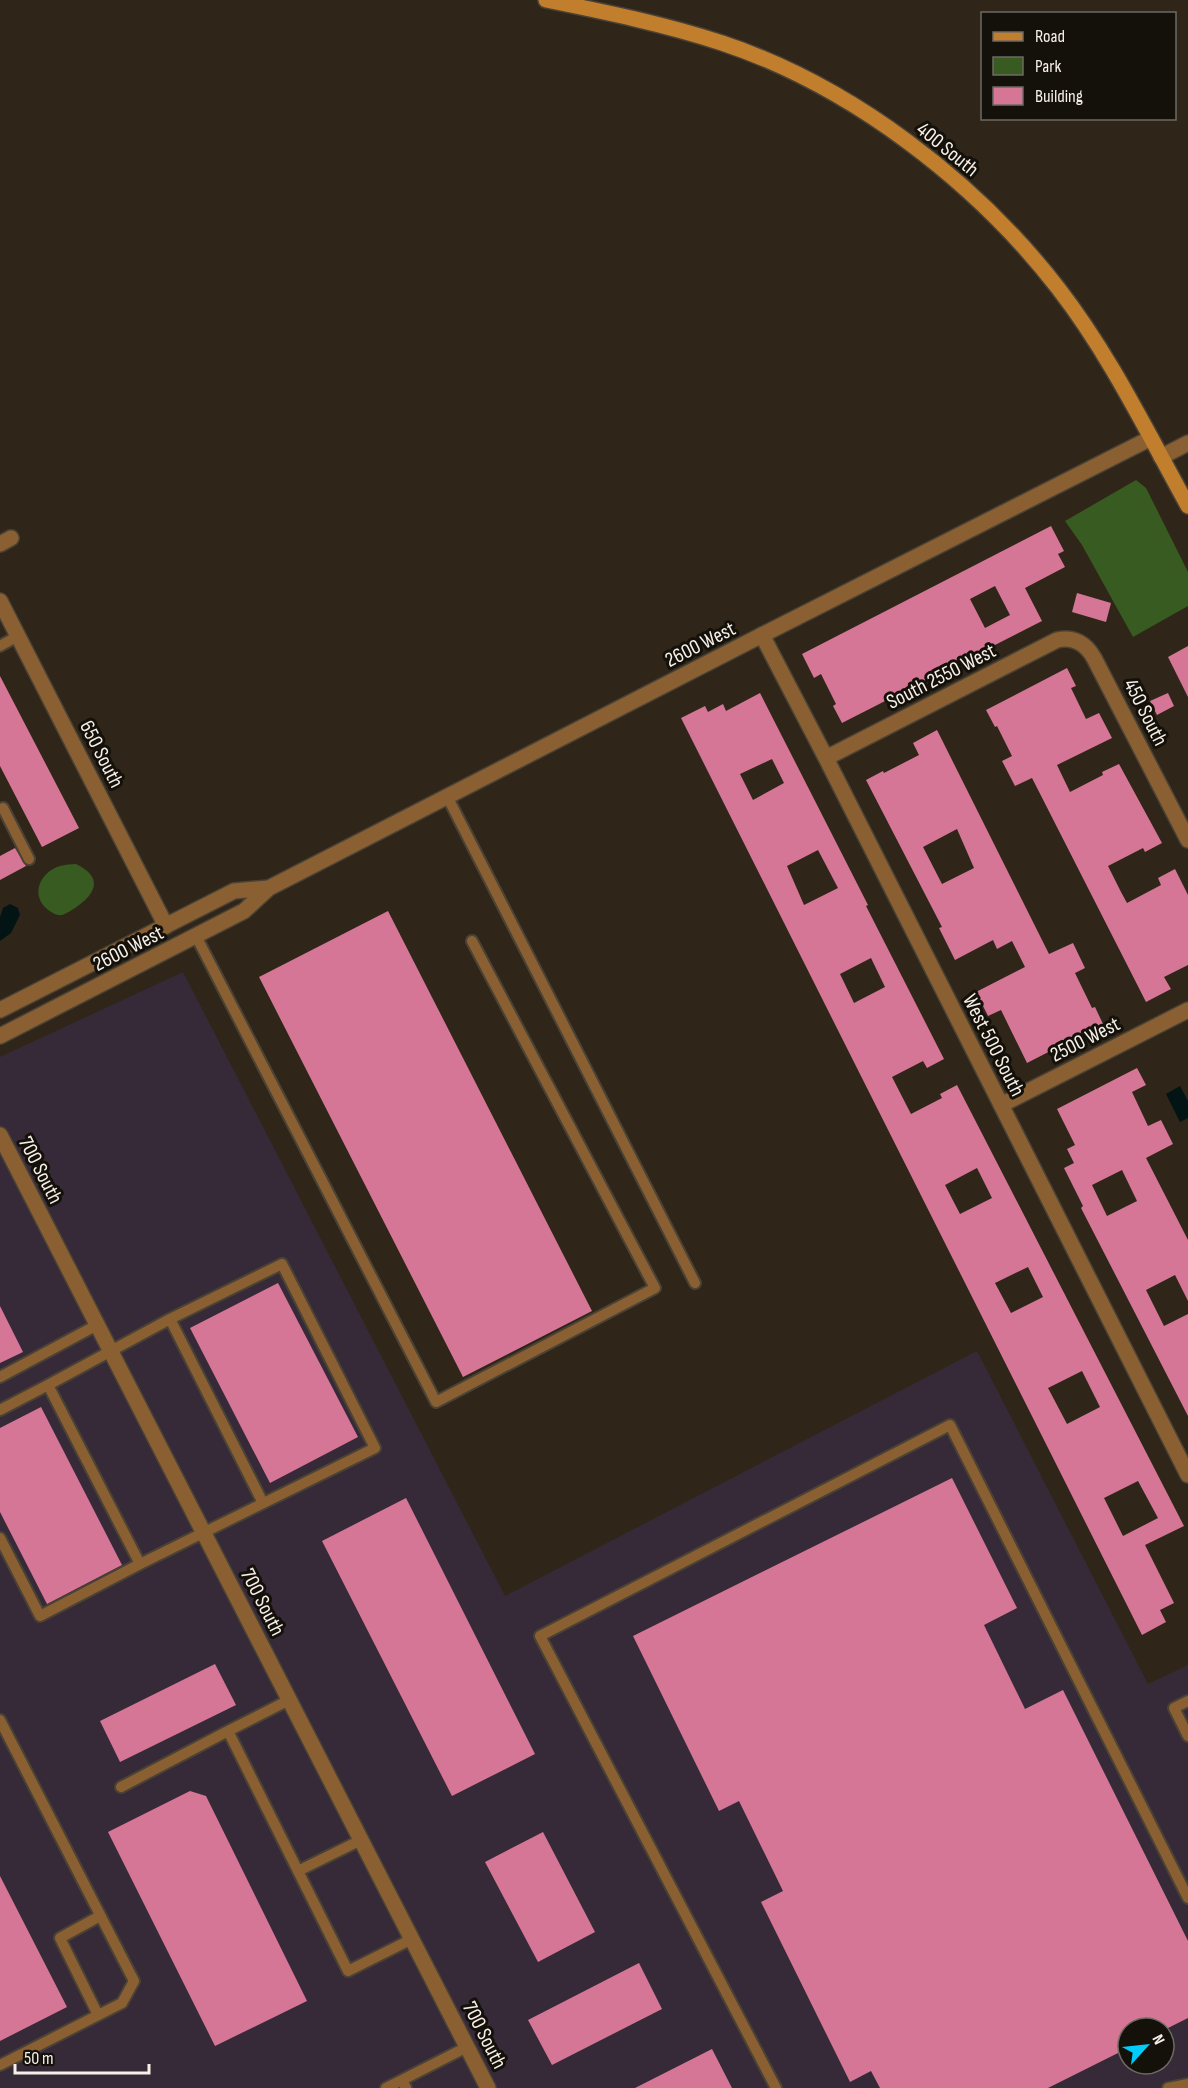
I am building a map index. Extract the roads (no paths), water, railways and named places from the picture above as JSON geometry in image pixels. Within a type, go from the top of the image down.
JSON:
[{"type":"main road","name":"400 South","points":[[546,0],[666,25],[724,44],[771,63],[836,95],[888,128],[937,164],[1019,241],[1058,288],[1094,338],[1188,506]]},
{"type":"street","name":"2600 West","points":[[0,1036],[244,912],[269,888],[1151,438]]},
{"type":"street","points":[[1161,457],[1188,443]]},
{"type":"street","name":"650 South","points":[[0,601],[166,926]]},
{"type":"street","name":"West 500 South","points":[[762,635],[1188,1475]]},
{"type":"street","name":"South 2550 West","points":[[826,758],[1057,640],[1077,640]]},
{"type":"street","name":"450 South","points":[[1077,640],[1088,648],[1094,658],[1188,840]]},
{"type":"street","name":"2600 West","points":[[0,1010],[234,891],[269,888]]},
{"type":"street","name":"2500 West","points":[[1001,1105],[1188,1010]]},
{"type":"street","name":"700 South","points":[[0,1135],[488,2088]]},
{"type":"lane","points":[[0,646],[18,636]]},
{"type":"lane","points":[[448,798],[695,1283]]},
{"type":"lane","points":[[1,806],[29,859]]},
{"type":"lane","points":[[196,936],[436,1402],[654,1288],[472,941]]},
{"type":"lane","points":[[0,1410],[170,1319],[282,1264],[375,1448],[203,1531],[40,1616],[0,1538]]},
{"type":"lane","points":[[170,1319],[262,1503]]},
{"type":"lane","points":[[0,1377],[97,1325]]},
{"type":"lane","points":[[48,1385],[140,1564]]},
{"type":"lane","points":[[777,2088],[540,1636],[950,1425],[1188,1898]]},
{"type":"lane","points":[[121,1787],[289,1700]]},
{"type":"lane","points":[[1188,1701],[1174,1708],[1188,1736]]},
{"type":"lane","points":[[0,1720],[134,1981],[122,2003],[0,2065]]},
{"type":"lane","points":[[228,1731],[348,1971],[412,1939]]},
{"type":"lane","points":[[298,1871],[361,1840]]},
{"type":"lane","points":[[98,2015],[60,1938],[100,1916]]},
{"type":"lane","points":[[387,2088],[404,2084],[467,2047]]},
{"type":"lane","points":[[1168,2088],[1188,2084]]}]
